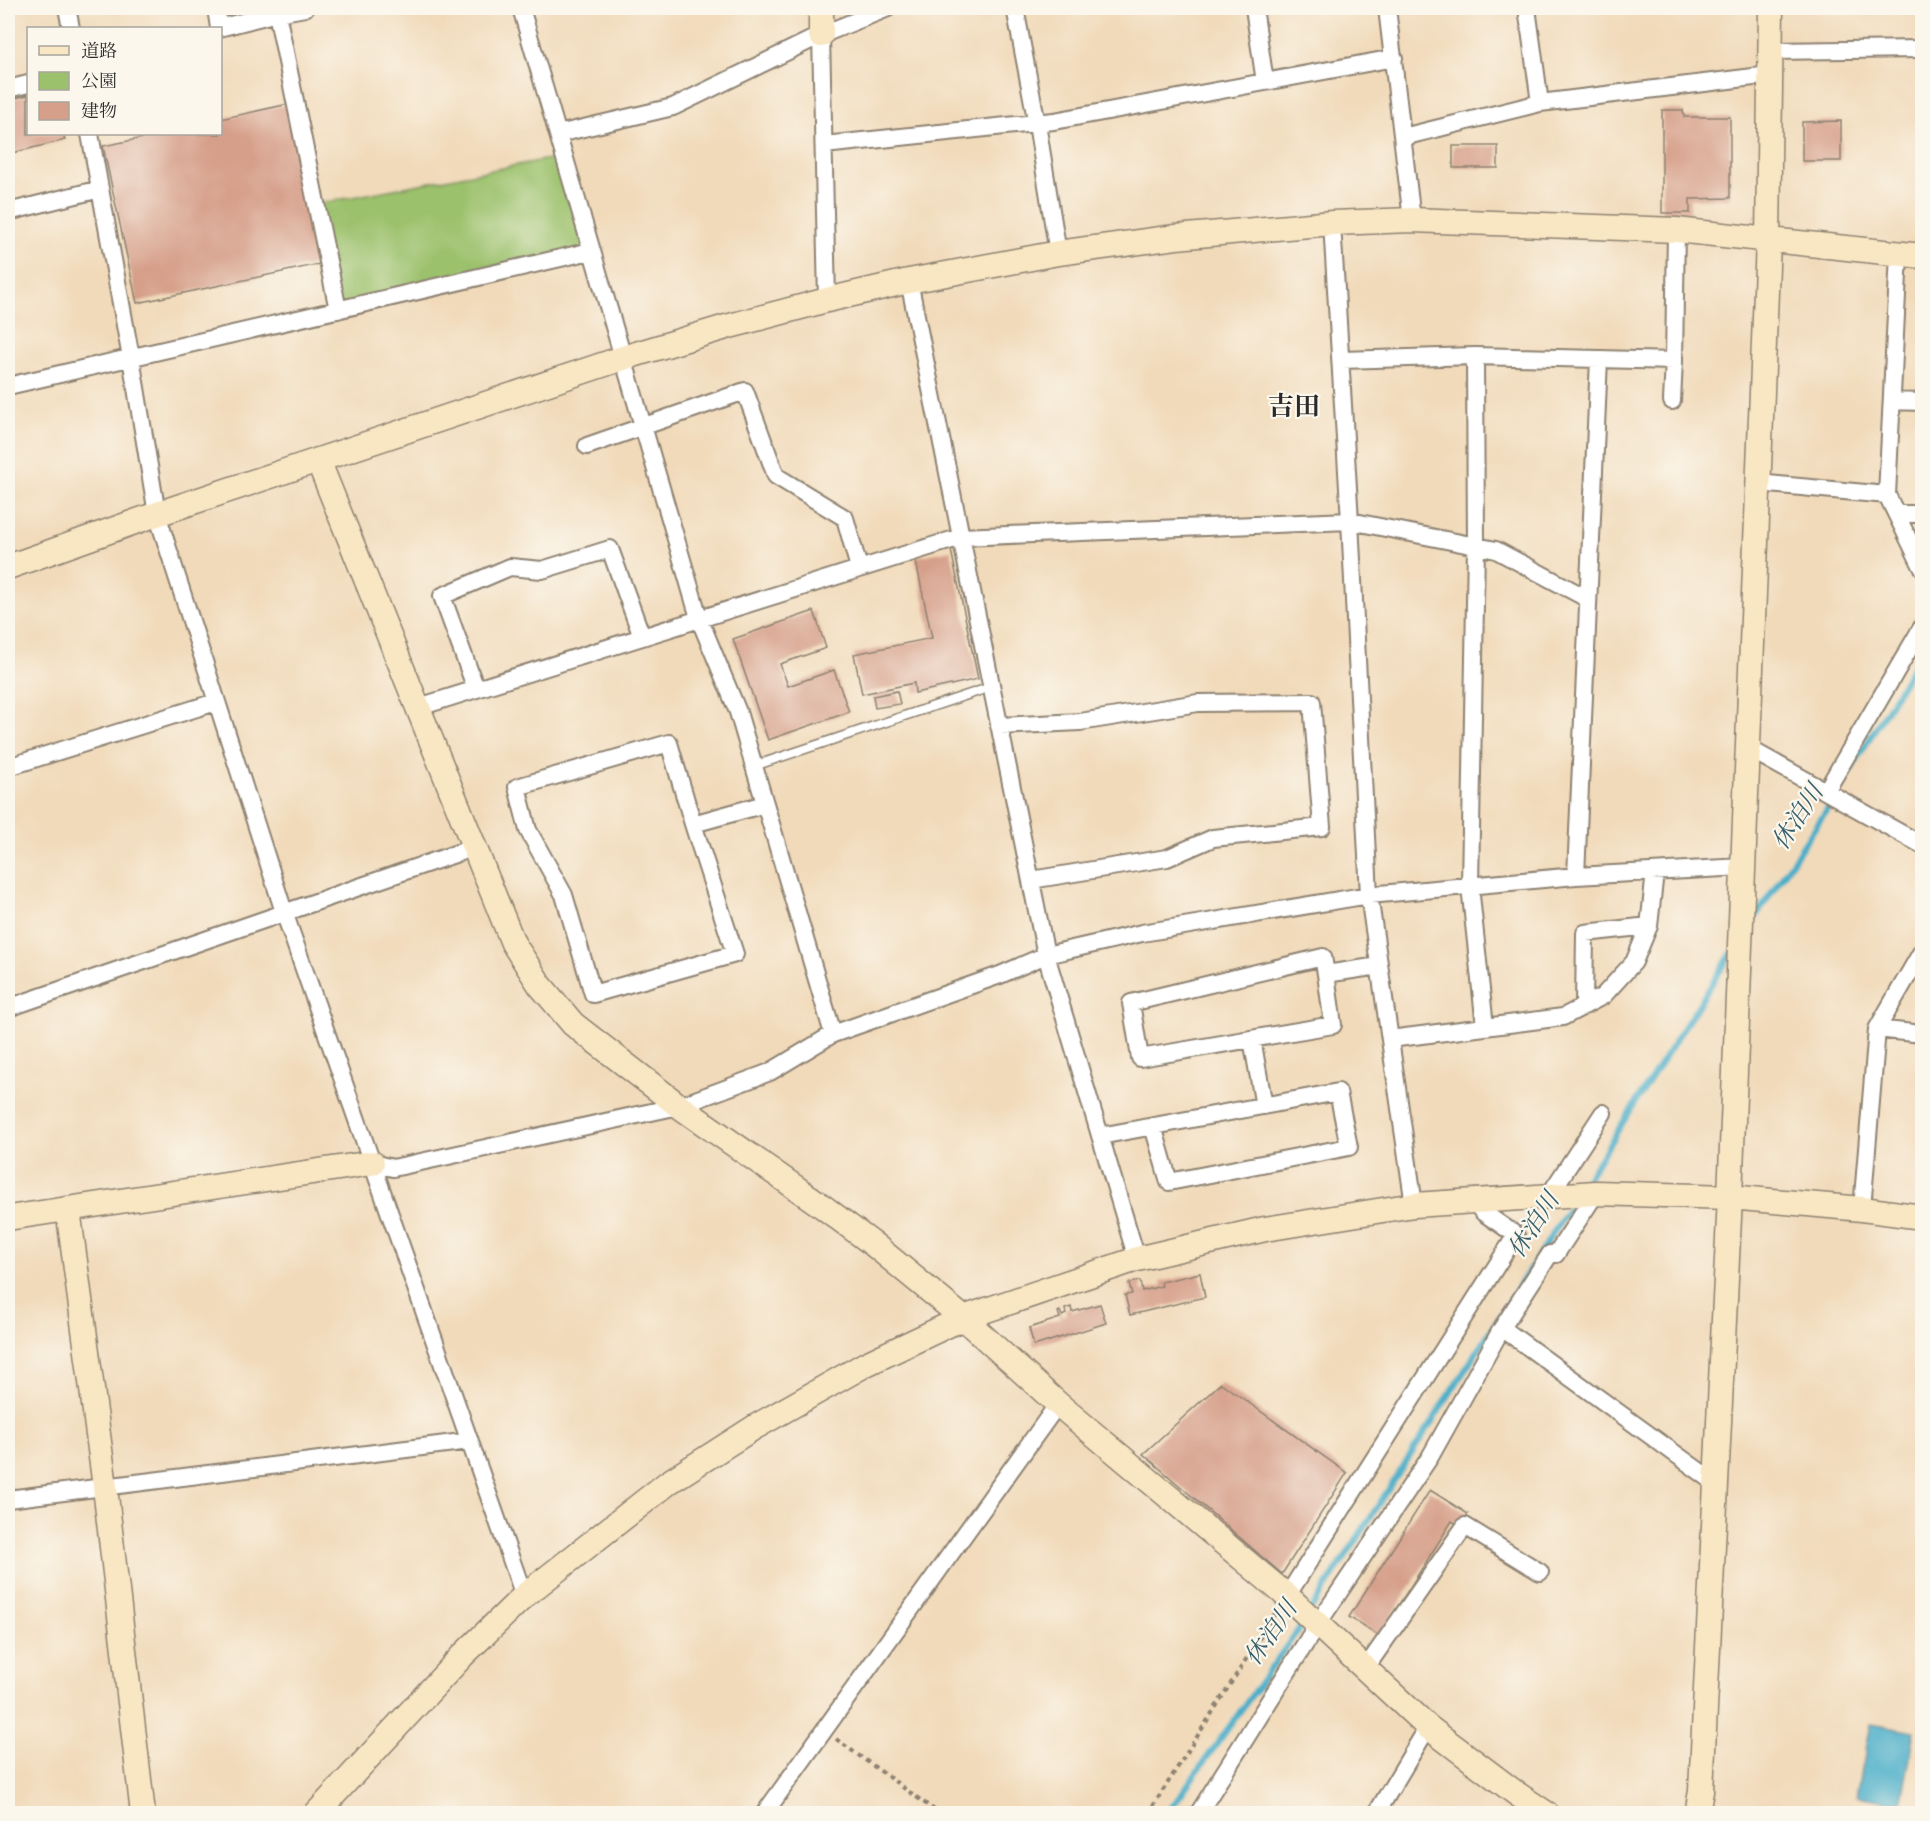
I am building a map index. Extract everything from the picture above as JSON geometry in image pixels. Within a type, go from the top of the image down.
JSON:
[{"type":"street","points":[[67,8],[70,27]]},
{"type":"street","points":[[216,8],[219,27]]},
{"type":"street","points":[[222,27],[305,8]]},
{"type":"street","points":[[521,8],[699,618],[738,712],[833,1034]]},
{"type":"street","points":[[821,8],[827,300]]},
{"type":"street","points":[[558,134],[673,107],[821,35],[888,8]]},
{"type":"street","points":[[1015,8],[1058,253]]},
{"type":"street","points":[[1254,8],[1265,82]]},
{"type":"street","points":[[1387,8],[1412,220]]},
{"type":"street","points":[[1527,8],[1540,103]]},
{"type":"street","points":[[1697,1814],[1701,1791],[1730,1197],[1768,242],[1771,8]]},
{"type":"street","points":[[277,13],[338,310]]},
{"type":"street","points":[[1403,137],[1540,103],[1770,63],[1923,49]]},
{"type":"street","points":[[824,145],[1037,124],[1394,58]]},
{"type":"street","points":[[8,89],[27,84]]},
{"type":"street","points":[[90,135],[157,514],[284,912],[524,1596]]},
{"type":"street","points":[[8,212],[100,189]]},
{"type":"street","points":[[8,567],[157,514],[623,358],[827,300],[909,281],[1058,253],[1176,237],[1332,223],[1412,220],[1676,230],[1768,242],[1911,255],[1892,401],[1887,495],[1923,567]]},
{"type":"street","points":[[1332,223],[1369,894],[1414,1205]]},
{"type":"street","points":[[1672,401],[1676,230]]},
{"type":"street","points":[[8,386],[591,251]]},
{"type":"street","points":[[909,281],[1046,955],[1137,1259]]},
{"type":"street","points":[[1341,360],[1475,356],[1674,361]]},
{"type":"street","points":[[1475,356],[1476,546],[1470,886],[1485,1027]]},
{"type":"street","points":[[1576,876],[1599,359]]},
{"type":"street","points":[[587,446],[745,391],[776,476],[845,518],[859,568]]},
{"type":"street","points":[[1892,401],[1923,402]]},
{"type":"street","points":[[318,460],[513,942],[540,984],[573,1024],[679,1106],[873,1244],[963,1318],[1058,1404],[1292,1601],[1428,1727],[1547,1814]]},
{"type":"street","points":[[1758,483],[1887,495]]},
{"type":"street","points":[[1897,514],[1923,514]]},
{"type":"street","points":[[419,707],[961,537],[1350,521],[1496,550],[1588,599]]},
{"type":"street","points":[[476,689],[442,596],[510,567],[542,570],[610,549],[642,637]]},
{"type":"street","points":[[1826,791],[1923,627]]},
{"type":"street","points":[[8,767],[216,702]]},
{"type":"street","points":[[999,726],[1080,722],[1198,703],[1312,702],[1322,827],[1213,838],[1167,858],[1031,880]]},
{"type":"street","points":[[669,742],[693,824],[735,954],[594,994],[564,895],[528,830],[517,787],[669,742]]},
{"type":"street","points":[[1748,748],[1923,845]]},
{"type":"street","points":[[693,824],[765,804]]},
{"type":"street","points":[[8,1008],[475,847]]},
{"type":"street","points":[[8,1218],[372,1163],[393,1168],[679,1106],[770,1072],[833,1034],[1000,975],[1046,955],[1142,933],[1369,894],[1576,876],[1743,867]]},
{"type":"street","points":[[1390,1039],[1563,1017],[1603,996],[1634,962],[1649,926],[1655,872]]},
{"type":"street","points":[[1584,1006],[1585,933],[1649,926]]},
{"type":"street","points":[[1862,1209],[1877,1029],[1923,951]]},
{"type":"street","points":[[1323,957],[1326,974],[1334,1025],[1140,1058],[1131,1003],[1323,957]]},
{"type":"street","points":[[1326,974],[1379,966]]},
{"type":"street","points":[[1877,1029],[1923,1034]]},
{"type":"street","points":[[1252,1039],[1264,1106]]},
{"type":"street","points":[[1100,1136],[1153,1126],[1264,1106],[1338,1092],[1349,1147],[1169,1182],[1153,1126]]},
{"type":"street","points":[[1552,1196],[1603,1113]]},
{"type":"street","points":[[1198,1814],[1317,1625],[1430,1457],[1502,1328],[1550,1254],[1556,1254],[1590,1194]]},
{"type":"street","points":[[316,1814],[462,1656],[524,1596],[669,1482],[746,1433],[866,1364],[963,1318],[1137,1259],[1265,1228],[1414,1205],[1590,1194],[1730,1197],[1923,1217]]},
{"type":"street","points":[[1292,1601],[1516,1235],[1484,1213],[1473,1201]]},
{"type":"street","points":[[68,1209],[105,1487],[143,1814]]},
{"type":"street","points":[[1502,1328],[1717,1484]]},
{"type":"street","points":[[764,1814],[1058,1404]]},
{"type":"street","points":[[8,1499],[470,1441]]},
{"type":"street","points":[[1365,1670],[1465,1527],[1540,1572]]},
{"type":"street","points":[[1376,1814],[1428,1727]]},
{"type":"lane","points":[[754,766],[992,687]]},
{"type":"path","points":[[1148,1814],[1292,1601]]},
{"type":"path","points":[[824,1731],[940,1814]]},
{"type":"green space","points":[[564,156],[591,251],[338,310],[316,204]]},
{"type":"water","points":[[1871,1724],[1915,1732],[1901,1804],[1857,1796]]},
{"type":"building","points":[[27,95],[27,135],[63,135],[65,140],[8,154],[8,100]]},
{"type":"building","points":[[289,104],[324,263],[137,303],[103,146],[148,137],[148,135],[222,135],[222,119]]},
{"type":"building","points":[[1662,110],[1683,110],[1684,117],[1730,117],[1730,198],[1690,199],[1690,213],[1662,213]]},
{"type":"building","points":[[1841,121],[1841,161],[1802,161],[1802,122]]},
{"type":"building","points":[[1453,146],[1498,146],[1498,168],[1453,168]]},
{"type":"building","points":[[951,550],[978,679],[915,693],[914,683],[862,694],[854,654],[932,638],[915,557]]},
{"type":"building","points":[[814,611],[826,648],[780,664],[788,686],[834,670],[849,712],[768,740],[733,639]]},
{"type":"building","points":[[897,691],[900,704],[875,708],[873,696]]},
{"type":"building","points":[[1200,1273],[1205,1297],[1130,1315],[1125,1295],[1132,1294],[1129,1283],[1140,1281],[1142,1291],[1162,1286],[1161,1282]]},
{"type":"building","points":[[1100,1304],[1106,1323],[1034,1346],[1029,1328],[1060,1318],[1058,1312],[1060,1311],[1062,1316],[1066,1314],[1065,1309],[1071,1307],[1072,1312]]},
{"type":"building","points":[[1221,1383],[1347,1473],[1282,1574],[1143,1454]]},
{"type":"building","points":[[1430,1490],[1468,1514],[1460,1526],[1452,1521],[1379,1636],[1349,1617]]},
{"type":"waterway","name":"休泊川","points":[[1750,925],[1828,808],[1922,651]]},
{"type":"waterway","name":"休泊川","points":[[1581,1188],[1731,954]]},
{"type":"waterway","name":"休泊川","points":[[1311,1610],[1573,1202]]},
{"type":"waterway","name":"休泊川","points":[[1167,1814],[1306,1619]]},
{"type":"district","name":"吉田","points":[[1294,408]]}]
